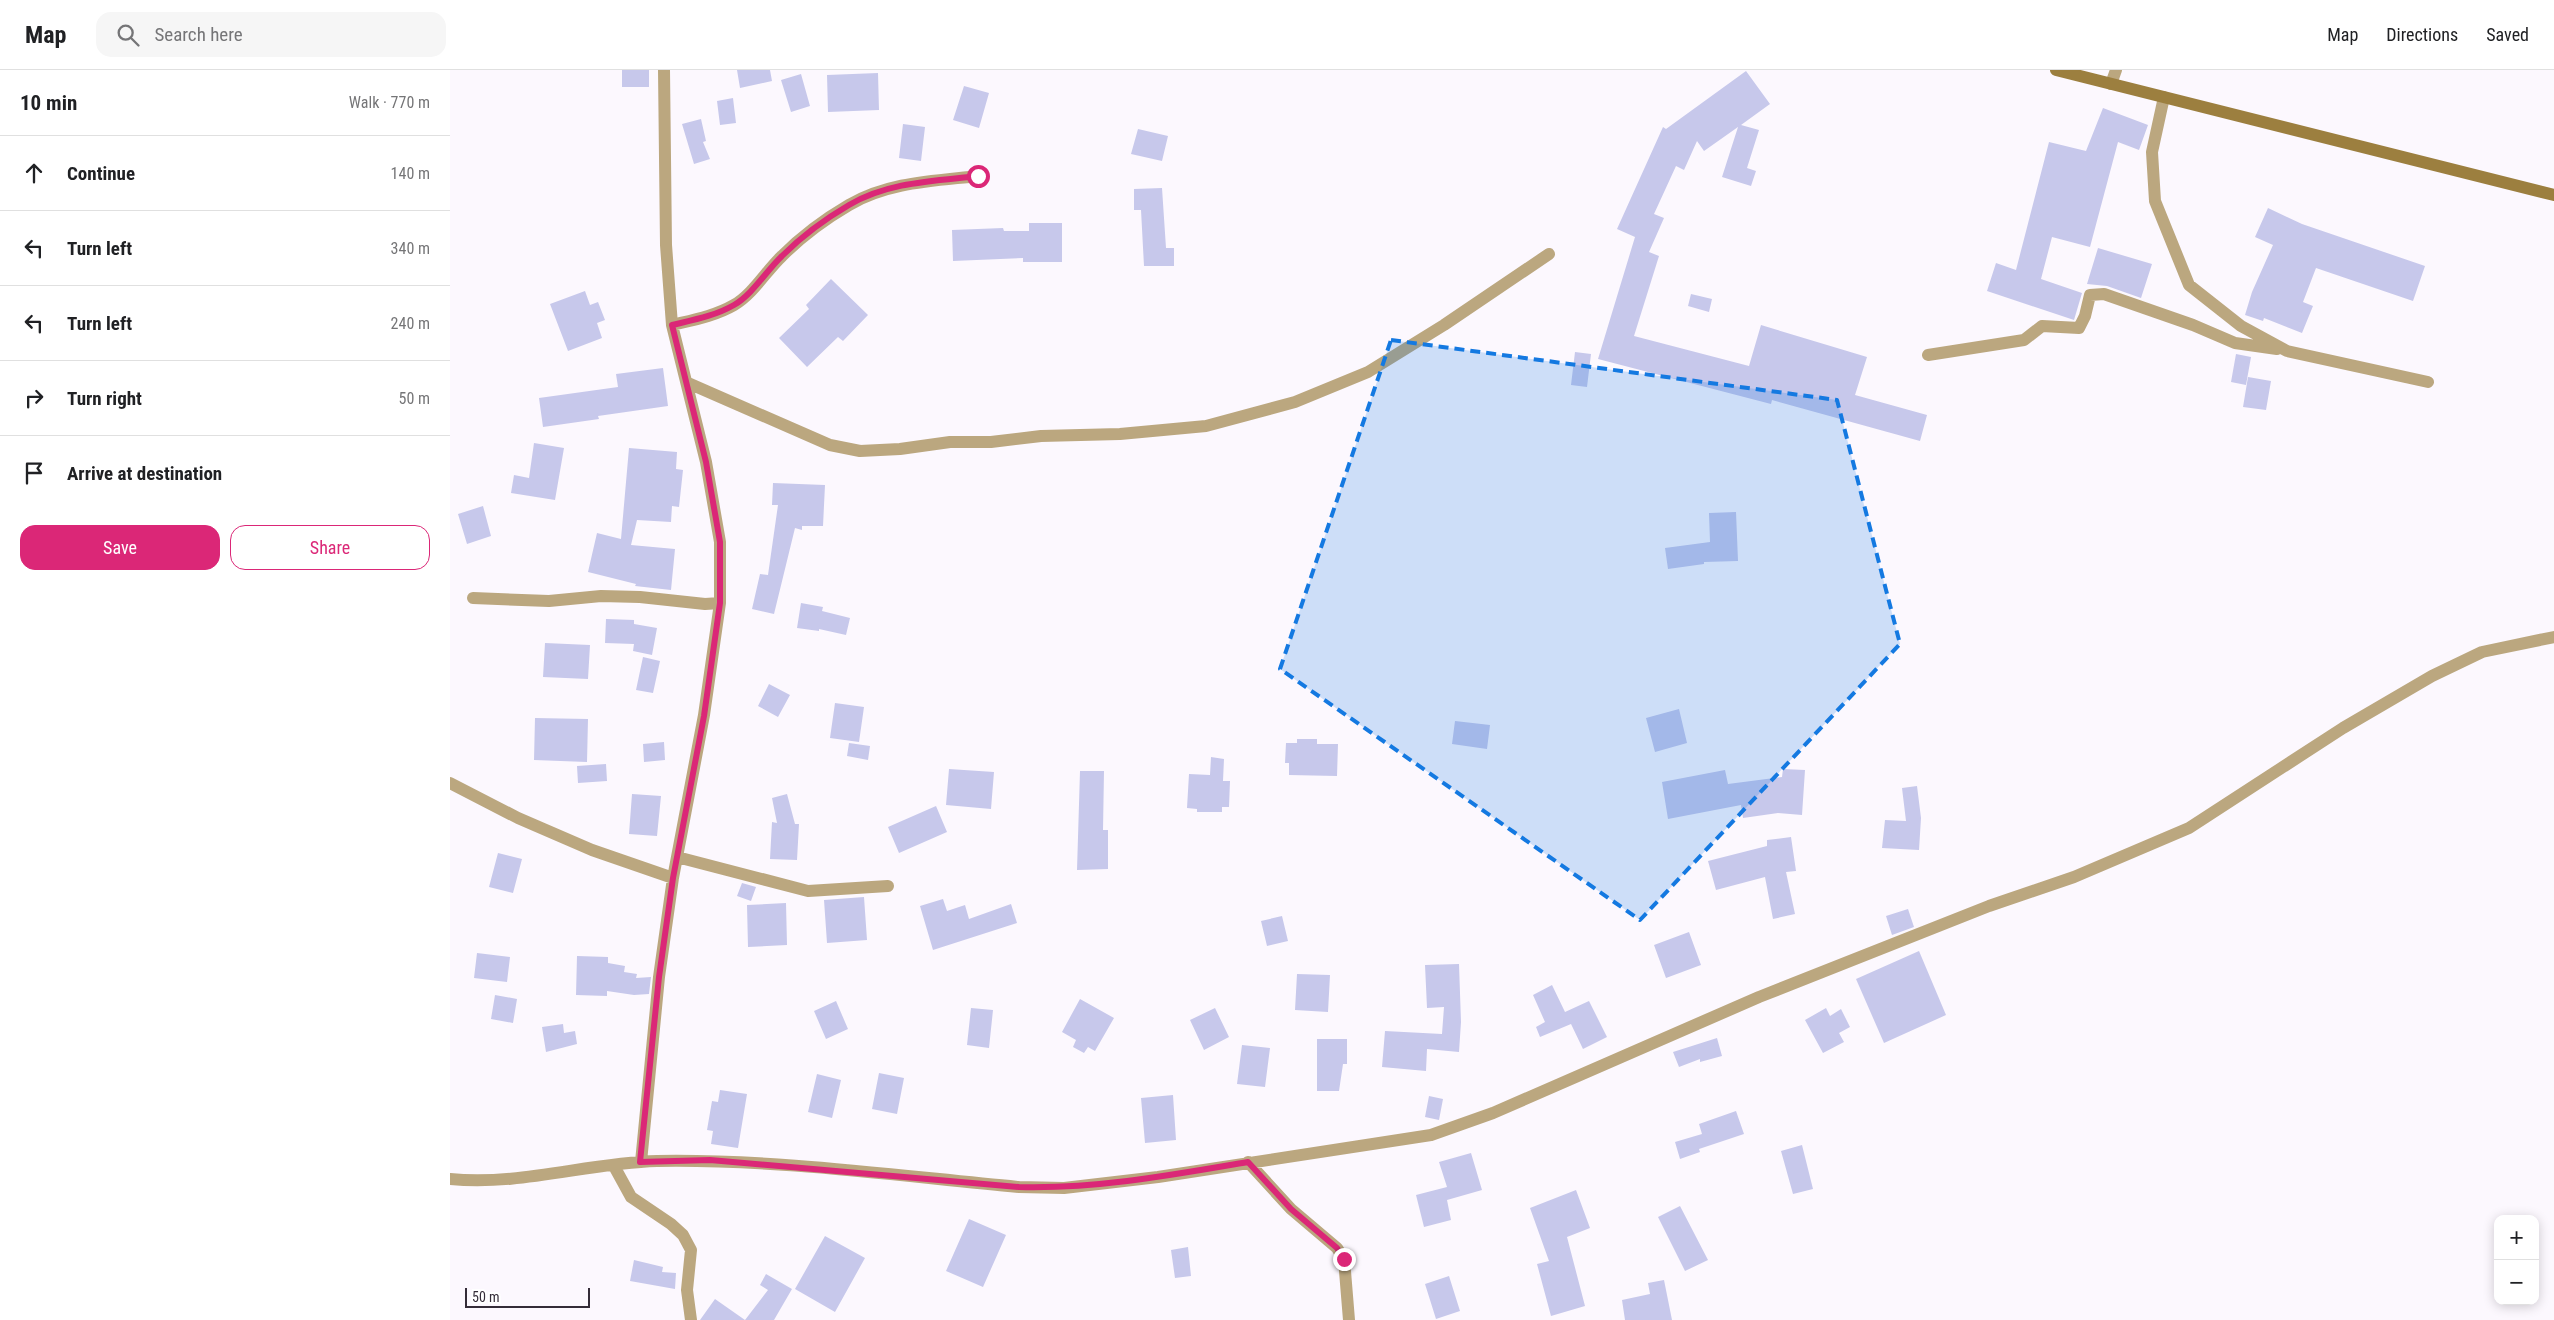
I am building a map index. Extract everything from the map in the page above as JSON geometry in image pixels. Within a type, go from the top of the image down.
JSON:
[{"type":"main road","points":[[2056,70],[2554,196]]},
{"type":"street","points":[[640,1162],[659,977],[673,878],[704,716],[720,603],[720,542],[706,462],[688,383],[672,325],[666,245],[664,70]]},
{"type":"street","points":[[2111,84],[2116,70]]},
{"type":"street","points":[[2164,97],[2152,152],[2155,201],[2189,285],[2241,326],[2287,351]]},
{"type":"street","points":[[672,325],[706,317],[735,304],[782,255],[812,231],[849,206],[874,193],[907,184],[978,176]]},
{"type":"street","points":[[688,383],[830,445],[860,451],[900,449],[950,442],[991,442],[1041,436],[1120,434],[1206,426],[1295,402],[1368,372],[1444,326],[1549,254]]},
{"type":"street","points":[[1928,355],[2024,340],[2042,326],[2079,328],[2085,316],[2090,295],[2104,294],[2194,325],[2235,343],[2287,351],[2428,382]]},
{"type":"street","points":[[473,598],[549,601],[601,596],[630,596],[705,604],[720,603]]},
{"type":"street","points":[[450,1179],[481,1182],[640,1162],[710,1160],[1019,1187],[1064,1188],[1158,1177],[1431,1135],[1493,1114],[1750,1001],[1989,906],[2074,877],[2189,828],[2343,728],[2432,676],[2482,652],[2554,637]]},
{"type":"street","points":[[450,784],[518,818],[592,850],[673,878]]},
{"type":"street","points":[[677,857],[808,891],[888,886]]},
{"type":"street","points":[[1248,1162],[1291,1209],[1337,1248],[1344,1259],[1349,1300],[1349,1320]]},
{"type":"street","points":[[614,1166],[631,1197],[671,1224],[683,1235],[691,1250],[687,1290],[691,1320]]},
{"type":"highlighted area","points":[[1391,340],[1837,400],[1900,644],[1640,920],[1280,669]]},
{"type":"building","points":[[622,70],[649,70],[649,87],[622,87]]},
{"type":"building","points":[[737,70],[770,70],[772,81],[740,88]]},
{"type":"building","points":[[1746,71],[1770,104],[1741,125],[1759,130],[1747,168],[1756,171],[1751,186],[1722,177],[1738,127],[1704,151],[1697,141],[1684,170],[1676,166],[1654,214],[1664,218],[1649,252],[1659,256],[1634,336],[1749,366],[1761,325],[1867,357],[1855,395],[1927,415],[1920,441],[1772,400],[1771,404],[1598,359],[1635,237],[1617,229],[1663,127],[1666,129]]},
{"type":"building","points":[[878,73],[879,110],[828,112],[827,75]]},
{"type":"building","points":[[801,74],[810,106],[791,112],[781,80]]},
{"type":"building","points":[[964,86],[989,93],[979,128],[953,120]]},
{"type":"building","points":[[733,98],[736,123],[720,125],[717,101]]},
{"type":"building","points":[[2103,108],[2148,125],[2139,150],[2118,142],[2090,247],[2052,237],[2041,279],[2082,293],[2074,320],[1987,291],[1996,263],[2016,270],[2049,142],[2086,151]]},
{"type":"building","points":[[701,119],[706,141],[703,142],[710,159],[694,164],[682,124]]},
{"type":"building","points":[[903,124],[925,127],[921,161],[899,158]]},
{"type":"building","points":[[1138,129],[1168,136],[1162,161],[1131,154]]},
{"type":"building","points":[[1162,188],[1166,248],[1174,248],[1174,266],[1144,266],[1141,210],[1134,210],[1134,189]]},
{"type":"building","points":[[2268,208],[2302,224],[2425,266],[2413,301],[2316,268],[2303,302],[2313,306],[2302,333],[2264,318],[2263,321],[2245,315],[2252,292],[2273,245],[2255,237]]},
{"type":"building","points":[[1029,223],[1062,223],[1062,262],[1023,262],[1023,258],[953,261],[952,230],[1003,228],[1004,231],[1029,231]]},
{"type":"building","points":[[2098,248],[2152,264],[2141,298],[2107,286],[2087,284]]},
{"type":"building","points":[[831,279],[868,315],[843,341],[838,337],[807,367],[779,338],[809,309],[806,305]]},
{"type":"building","points":[[585,291],[590,305],[598,302],[605,320],[597,323],[602,338],[568,351],[550,304]]},
{"type":"building","points":[[1691,294],[1712,299],[1709,312],[1688,306]]},
{"type":"building","points":[[1575,352],[1591,354],[1587,387],[1571,385]]},
{"type":"building","points":[[2236,354],[2251,357],[2246,385],[2231,382]]},
{"type":"building","points":[[663,368],[668,406],[598,416],[599,419],[543,427],[539,398],[618,387],[616,374]]},
{"type":"building","points":[[2248,377],[2271,381],[2266,410],[2243,407]]},
{"type":"building","points":[[534,443],[564,448],[555,500],[511,493],[514,475],[529,478]]},
{"type":"building","points":[[629,448],[677,452],[676,469],[683,470],[679,507],[672,506],[671,522],[637,520],[631,545],[675,549],[671,590],[635,586],[636,584],[588,572],[597,533],[621,539]]},
{"type":"building","points":[[773,483],[825,485],[823,526],[802,526],[802,530],[795,528],[774,614],[752,609],[760,574],[768,575],[778,505],[772,505]]},
{"type":"building","points":[[483,506],[491,536],[467,544],[458,514]]},
{"type":"building","points":[[1736,512],[1738,561],[1704,562],[1704,564],[1668,569],[1665,548],[1710,542],[1709,513]]},
{"type":"building","points":[[801,603],[823,607],[822,611],[850,618],[846,635],[819,629],[819,631],[797,628]]},
{"type":"building","points":[[606,619],[634,620],[634,624],[657,628],[652,655],[633,651],[634,644],[605,643]]},
{"type":"building","points":[[545,643],[590,645],[588,679],[543,677]]},
{"type":"building","points":[[643,657],[660,661],[653,693],[636,690]]},
{"type":"building","points":[[769,684],[790,695],[778,717],[758,706]]},
{"type":"building","points":[[835,703],[864,707],[859,742],[830,738]]},
{"type":"building","points":[[1679,709],[1687,743],[1655,752],[1646,718]]},
{"type":"building","points":[[535,718],[588,719],[587,762],[534,760]]},
{"type":"building","points":[[1455,721],[1490,725],[1487,749],[1452,744]]},
{"type":"building","points":[[1297,739],[1317,739],[1317,744],[1338,744],[1337,776],[1289,775],[1289,763],[1285,763],[1286,743],[1297,743]]},
{"type":"building","points":[[664,742],[665,760],[644,762],[643,744]]},
{"type":"building","points":[[849,743],[870,746],[868,760],[847,756]]},
{"type":"building","points":[[1211,757],[1224,759],[1223,781],[1230,781],[1229,807],[1222,807],[1222,812],[1197,812],[1197,809],[1187,808],[1189,774],[1210,775]]},
{"type":"building","points":[[606,764],[607,781],[578,783],[577,766]]},
{"type":"building","points":[[949,769],[994,772],[991,809],[946,805]]},
{"type":"building","points":[[1783,769],[1805,770],[1802,815],[1778,813],[1743,818],[1741,805],[1668,819],[1662,782],[1725,770],[1728,784],[1782,777]]},
{"type":"building","points":[[1080,771],[1104,771],[1103,830],[1108,830],[1108,869],[1077,870]]},
{"type":"building","points":[[1917,786],[1921,818],[1919,850],[1882,848],[1885,820],[1906,821],[1902,788]]},
{"type":"building","points":[[632,794],[661,796],[657,836],[629,834]]},
{"type":"building","points":[[787,794],[795,824],[799,824],[797,860],[770,859],[772,822],[777,823],[772,798]]},
{"type":"building","points":[[936,806],[947,832],[899,853],[888,827]]},
{"type":"building","points":[[1791,837],[1796,871],[1786,872],[1795,914],[1773,919],[1765,877],[1716,890],[1708,861],[1767,846],[1767,840]]},
{"type":"building","points":[[498,853],[522,859],[513,893],[489,887]]},
{"type":"building","points":[[742,883],[756,887],[751,901],[737,896]]},
{"type":"building","points":[[864,897],[867,940],[827,943],[824,900]]},
{"type":"building","points":[[943,899],[947,911],[965,905],[969,919],[1011,904],[1017,923],[933,950],[920,906]]},
{"type":"building","points":[[786,903],[787,945],[748,947],[747,905]]},
{"type":"building","points":[[1908,909],[1914,927],[1892,935],[1886,916]]},
{"type":"building","points":[[1282,916],[1288,941],[1267,946],[1261,921]]},
{"type":"building","points":[[1689,932],[1701,965],[1666,978],[1654,945]]},
{"type":"building","points":[[1919,951],[1946,1015],[1884,1043],[1856,979]]},
{"type":"building","points":[[477,953],[510,957],[507,982],[474,978]]},
{"type":"building","points":[[577,956],[608,957],[608,963],[625,966],[624,972],[637,974],[636,978],[651,977],[649,994],[634,995],[607,991],[607,996],[576,995]]},
{"type":"building","points":[[1459,964],[1461,1022],[1459,1052],[1427,1049],[1426,1071],[1382,1067],[1385,1031],[1442,1034],[1444,1007],[1427,1008],[1425,965]]},
{"type":"building","points":[[1297,974],[1330,975],[1328,1012],[1295,1010]]},
{"type":"building","points":[[1552,985],[1565,1012],[1589,1001],[1607,1037],[1583,1049],[1571,1024],[1540,1037],[1536,1027],[1545,1022],[1533,995]]},
{"type":"building","points":[[495,995],[517,999],[513,1023],[491,1019]]},
{"type":"building","points":[[1080,999],[1114,1018],[1095,1051],[1088,1047],[1084,1053],[1073,1047],[1076,1040],[1062,1032]]},
{"type":"building","points":[[836,1001],[848,1029],[826,1039],[814,1011]]},
{"type":"building","points":[[971,1008],[993,1010],[989,1048],[967,1045]]},
{"type":"building","points":[[1215,1008],[1229,1037],[1204,1050],[1190,1020]]},
{"type":"building","points":[[1826,1008],[1830,1016],[1841,1009],[1850,1027],[1839,1033],[1844,1042],[1823,1053],[1805,1020]]},
{"type":"building","points":[[563,1024],[564,1033],[575,1031],[577,1044],[546,1052],[542,1027]]},
{"type":"building","points":[[1717,1038],[1722,1056],[1700,1062],[1700,1059],[1679,1067],[1673,1052]]},
{"type":"building","points":[[1317,1039],[1347,1039],[1347,1064],[1343,1064],[1339,1091],[1317,1091]]},
{"type":"building","points":[[1242,1045],[1270,1048],[1265,1087],[1237,1084]]},
{"type":"building","points":[[879,1073],[904,1078],[897,1114],[872,1109]]},
{"type":"building","points":[[817,1074],[841,1080],[832,1118],[808,1112]]},
{"type":"building","points":[[720,1090],[747,1094],[738,1148],[711,1144],[713,1131],[707,1130],[712,1101],[718,1102]]},
{"type":"building","points":[[1173,1095],[1176,1140],[1145,1143],[1141,1098]]},
{"type":"building","points":[[1429,1096],[1443,1099],[1439,1120],[1425,1117]]},
{"type":"building","points":[[1736,1111],[1744,1134],[1699,1149],[1700,1152],[1680,1159],[1675,1142],[1702,1134],[1699,1124]]},
{"type":"building","points":[[1802,1145],[1813,1189],[1793,1194],[1781,1151]]},
{"type":"building","points":[[1471,1153],[1482,1190],[1447,1200],[1451,1220],[1424,1227],[1416,1195],[1447,1187],[1439,1162]]},
{"type":"building","points":[[1576,1190],[1590,1228],[1567,1237],[1585,1306],[1551,1316],[1537,1264],[1549,1261],[1530,1208]]},
{"type":"building","points":[[1680,1206],[1708,1260],[1685,1271],[1658,1217]]},
{"type":"building","points":[[969,1219],[1006,1235],[983,1287],[946,1271]]},
{"type":"building","points":[[825,1236],[865,1258],[835,1312],[795,1289]]},
{"type":"building","points":[[1188,1247],[1191,1276],[1175,1278],[1171,1250]]},
{"type":"building","points":[[634,1260],[663,1267],[662,1272],[676,1273],[675,1289],[630,1281]]},
{"type":"building","points":[[766,1274],[792,1289],[774,1320],[745,1320],[768,1290],[760,1285]]},
{"type":"building","points":[[1449,1276],[1460,1311],[1436,1319],[1425,1284]]},
{"type":"building","points":[[1664,1280],[1672,1320],[1625,1320],[1622,1300],[1650,1294],[1648,1283]]},
{"type":"building","points":[[715,1299],[745,1320],[700,1320]]},
{"type":"route","points":[[978,176],[907,184],[874,193],[849,206],[812,231],[782,255],[735,304],[706,317],[672,325],[688,383],[706,462],[720,542],[720,603],[704,716],[673,878],[659,977],[640,1162],[710,1160],[1019,1187],[1064,1188],[1158,1177],[1248,1162],[1291,1209],[1337,1248],[1344,1259]]}]
